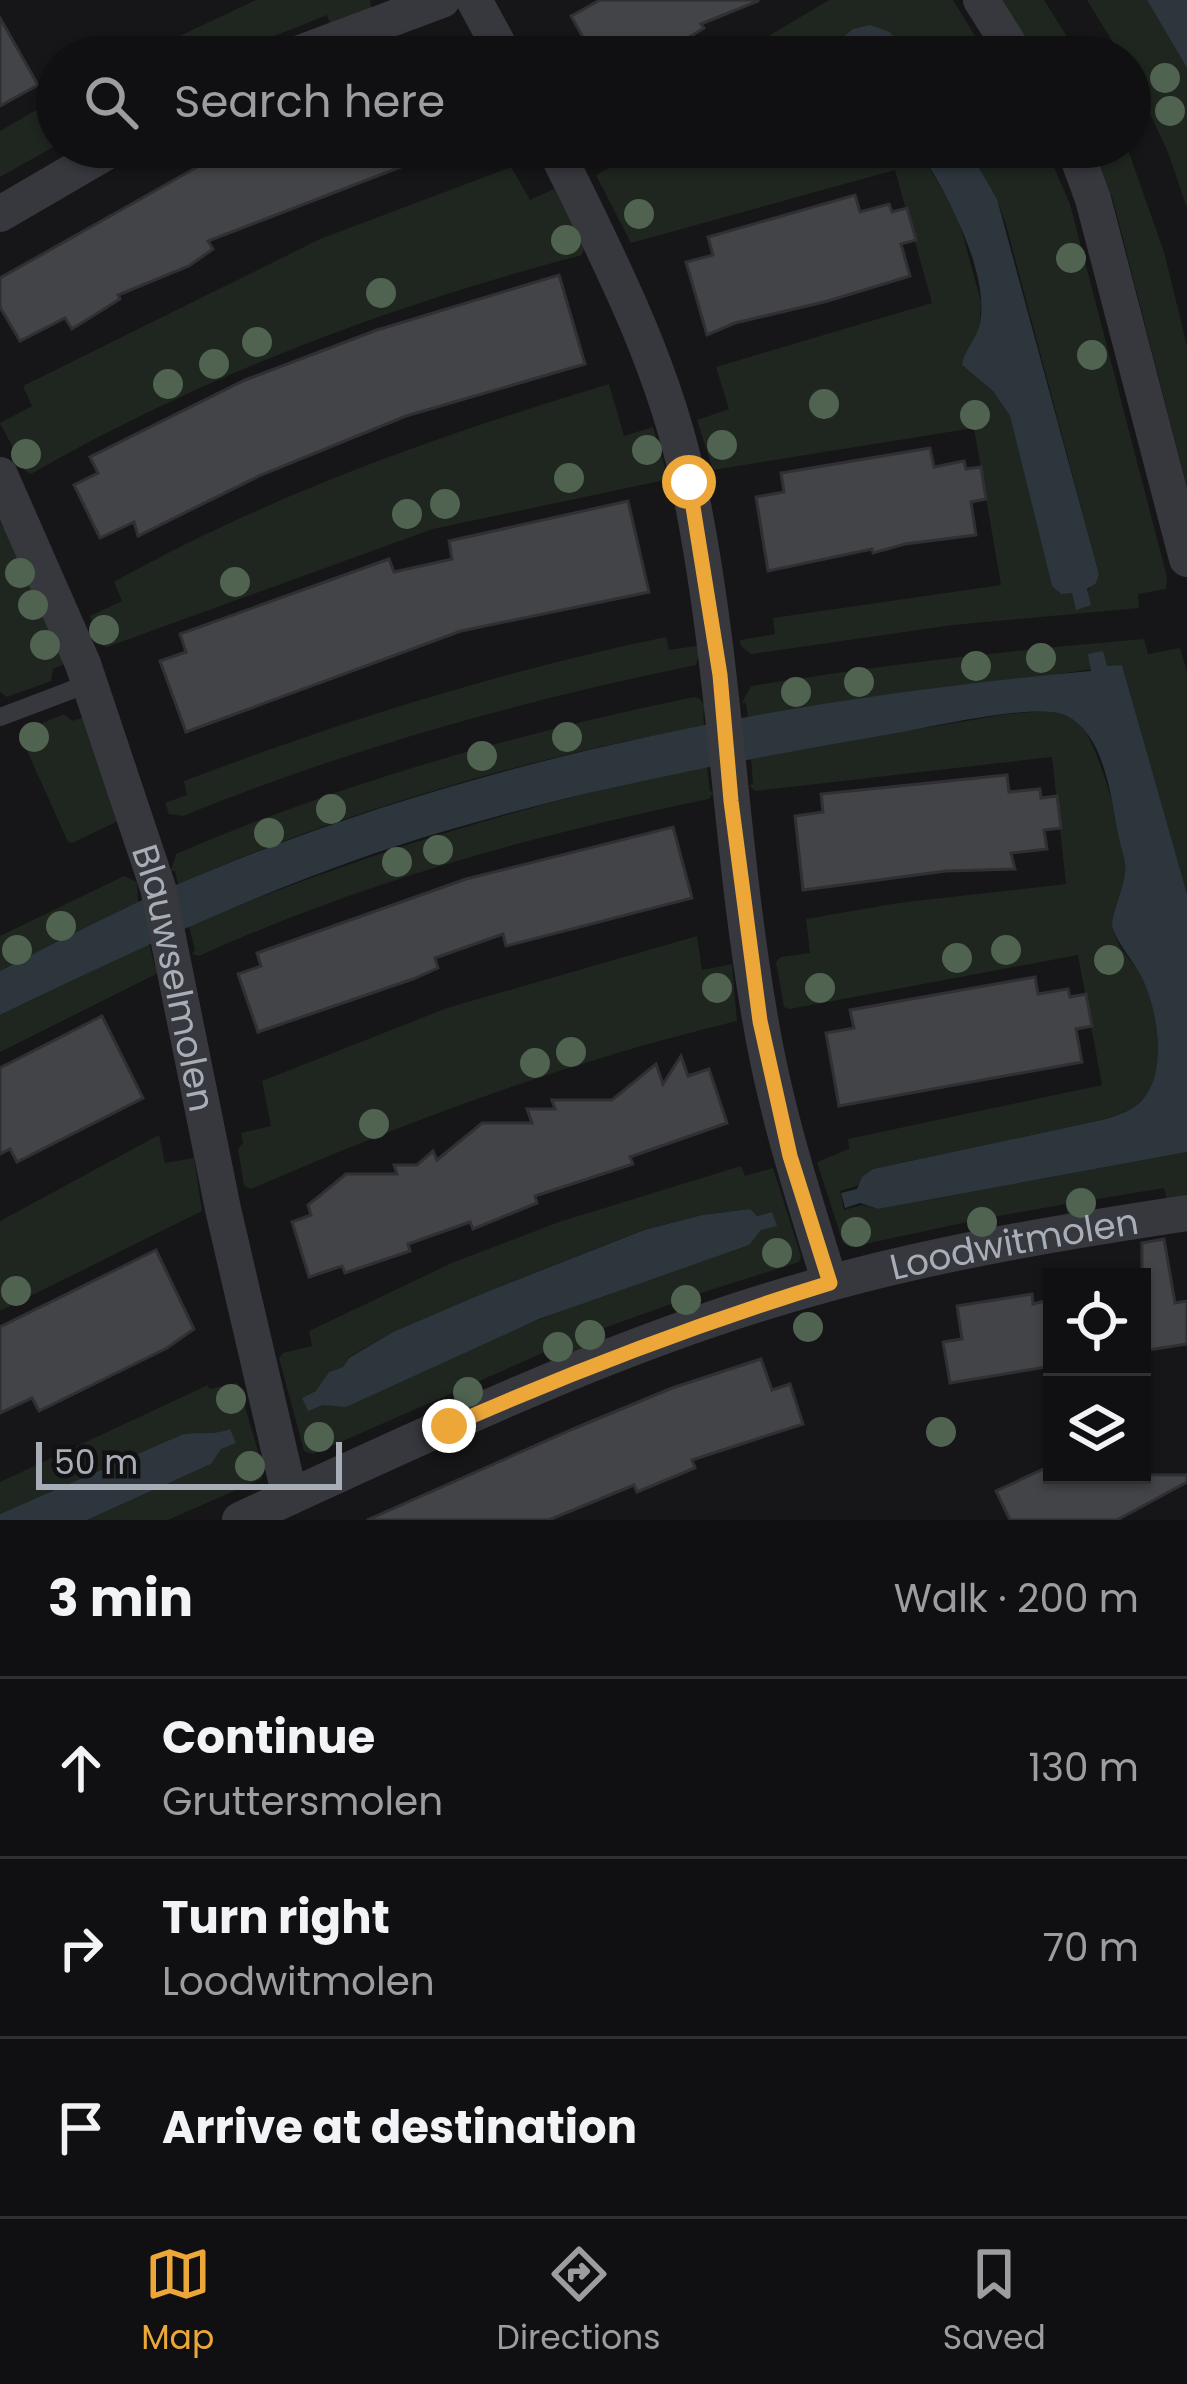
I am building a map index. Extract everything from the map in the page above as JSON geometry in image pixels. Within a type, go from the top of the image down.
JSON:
[{"type":"street","points":[[345,36],[442,0]]},
{"type":"street","points":[[474,0],[494,36]]},
{"type":"street","points":[[981,0],[1004,36]]},
{"type":"street","points":[[0,214],[79,168]]},
{"type":"street","points":[[564,168],[651,360],[689,482],[724,716],[760,1021],[790,1156],[830,1283]]},
{"type":"street","points":[[1082,168],[1187,559]]},
{"type":"street","name":"Blauwselmolen","points":[[0,475],[90,683],[158,888],[223,1209],[290,1497]]},
{"type":"street","name":"Loodwitmolen","points":[[240,1520],[584,1367],[708,1321],[830,1283],[1012,1243],[1187,1213]]},
{"type":"lane","points":[[0,716],[90,683]]},
{"type":"shaded area","points":[[256,0],[370,0],[372,14],[331,27],[327,15],[274,36],[180,36]]},
{"type":"shaded area","points":[[829,0],[953,0],[975,36],[893,36],[890,32],[879,36],[768,36]]},
{"type":"shaded area","points":[[1001,0],[1044,0],[1067,36],[1024,36]]},
{"type":"shaded area","points":[[1087,0],[1147,0],[1187,68],[1187,208],[1151,116],[1151,36],[1109,36]]},
{"type":"shaded area","points":[[1147,0],[1187,0],[1187,68]]},
{"type":"shaded area","points":[[870,25],[893,36],[844,36]]},
{"type":"shaded area","points":[[36,110],[36,157],[0,177],[0,131]]},
{"type":"shaded area","points":[[512,168],[530,200],[554,189],[584,248],[582,255],[439,297],[299,346],[163,405],[31,474],[25,471],[0,423],[32,406],[23,386],[320,239]]},
{"type":"shaded area","points":[[609,168],[929,168],[958,217],[981,302],[979,330],[962,365],[993,391],[1010,416],[1052,586],[1072,593],[1076,609],[1099,574],[1006,225],[979,168],[1054,168],[1070,204],[1167,577],[1166,589],[1138,594],[1139,608],[953,625],[751,654],[740,640],[775,634],[773,618],[1001,585],[974,428],[713,470],[697,420],[729,409],[716,367],[932,303],[895,170],[631,243],[596,175]]},
{"type":"shaded area","points":[[930,168],[979,168],[997,199],[1099,574],[1087,589],[1091,605],[1076,610],[1072,593],[1061,594],[1052,586],[1010,416],[993,391],[962,365],[980,323],[981,302],[972,255]]},
{"type":"shaded area","points":[[1101,168],[1134,168],[1164,252],[1187,346],[1187,487]]},
{"type":"shaded area","points":[[609,384],[624,436],[653,427],[665,480],[433,529],[107,647],[101,645],[90,616],[122,601],[114,582],[173,550],[356,470]]},
{"type":"shaded area","points":[[0,521],[3,528],[9,526],[67,663],[53,669],[51,681],[7,697],[0,692]]},
{"type":"shaded area","points":[[666,637],[669,650],[702,645],[696,665],[436,728],[183,816],[169,814],[165,803],[187,795],[184,781],[362,718],[543,665]]},
{"type":"shaded area","points":[[1144,639],[1148,654],[1180,648],[1187,672],[1187,895],[1122,665],[748,718],[746,703],[742,703],[751,686]]},
{"type":"shaded area","points":[[1103,651],[1107,666],[1122,665],[1187,894],[1187,1152],[878,1209],[860,1203],[845,1208],[841,1193],[857,1189],[873,1169],[1102,1120],[1135,1106],[1151,1086],[1158,1055],[1152,1004],[1112,926],[1125,869],[1109,788],[1090,738],[1080,725],[1053,712],[985,717],[726,764],[445,831],[274,891],[0,1015],[0,971],[160,892],[319,829],[535,763],[645,737],[867,697],[1091,671],[1088,654]]},
{"type":"shaded area","points":[[694,697],[707,710],[703,711],[704,726],[570,754],[436,790],[305,833],[178,884],[171,871],[176,854],[367,782],[561,727]]},
{"type":"shaded area","points":[[1049,711],[1082,727],[1111,799],[1125,864],[1114,930],[1152,1005],[1158,1057],[1151,1088],[1134,1107],[1102,1120],[873,1169],[857,1186],[840,1191],[844,1210],[862,1205],[878,1209],[1187,1152],[1187,1198],[1167,1201],[1164,1188],[1091,1200],[1092,1213],[1068,1217],[1066,1204],[993,1217],[994,1230],[971,1234],[967,1222],[851,1247],[843,1243],[817,1162],[849,1149],[848,1139],[1102,1085],[1078,955],[790,1009],[784,1007],[776,962],[810,953],[806,919],[1066,884],[1052,757],[755,791],[749,785],[753,784],[751,758]]},
{"type":"shaded area","points":[[64,714],[72,721],[87,716],[119,814],[116,822],[72,843],[19,733]]},
{"type":"shaded area","points":[[707,766],[710,791],[714,792],[709,799],[450,863],[323,905],[199,956],[192,954],[189,926],[316,876],[509,814]]},
{"type":"shaded area","points":[[124,876],[137,882],[138,903],[0,971],[0,936]]},
{"type":"shaded area","points":[[697,936],[702,970],[732,964],[737,1021],[551,1074],[370,1139],[251,1189],[244,1186],[238,1149],[243,1143],[241,1133],[271,1126],[262,1081],[447,1008]]},
{"type":"shaded area","points":[[149,943],[155,967],[159,967],[156,974],[0,1052],[0,1015]]},
{"type":"shaded area","points":[[159,1135],[165,1163],[194,1158],[202,1211],[0,1311],[0,1221]]},
{"type":"shaded area","points":[[741,1166],[745,1176],[773,1168],[801,1256],[799,1262],[698,1294],[701,1307],[679,1315],[674,1303],[604,1328],[607,1341],[552,1364],[545,1352],[477,1382],[482,1394],[461,1404],[455,1392],[313,1454],[304,1451],[279,1358],[283,1353],[312,1346],[309,1331],[454,1262],[559,1222]],"holes":[[[749,1209],[757,1216],[772,1212],[749,1245],[627,1285],[323,1405],[302,1398],[317,1391],[329,1372],[343,1367],[349,1357],[393,1332],[484,1293],[643,1230]]]},
{"type":"shaded area","points":[[750,1209],[757,1216],[772,1212],[777,1226],[761,1230],[749,1245],[539,1319],[346,1407],[323,1405],[308,1411],[302,1398],[316,1391],[329,1372],[393,1332],[484,1293],[644,1230]]},
{"type":"shaded area","points":[[238,1383],[264,1472],[261,1479],[168,1520],[87,1520],[211,1464],[214,1436],[181,1435],[0,1514],[0,1482],[208,1385],[209,1389]]},
{"type":"shaded area","points":[[230,1429],[236,1443],[221,1449],[211,1464],[87,1520],[0,1520],[0,1514],[181,1435]]},
{"type":"building","points":[[600,0],[758,0],[701,24],[704,28],[691,36],[582,36],[571,16]]},
{"type":"building","points":[[0,18],[36,86],[0,106]]},
{"type":"building","points":[[195,168],[398,168],[208,241],[213,249],[189,266],[118,295],[120,299],[72,329],[65,318],[20,341],[0,307],[0,278]]},
{"type":"building","points":[[855,195],[860,212],[889,204],[892,212],[907,208],[916,240],[901,244],[910,276],[735,323],[707,335],[686,262],[713,255],[708,237]]},
{"type":"building","points":[[559,275],[585,364],[406,416],[261,475],[138,536],[134,522],[100,538],[74,485],[98,473],[90,457],[245,380],[377,330]]},
{"type":"building","points":[[930,448],[934,467],[964,461],[966,469],[981,467],[986,499],[971,502],[976,535],[873,553],[872,549],[768,571],[756,497],[784,492],[781,473]]},
{"type":"building","points":[[628,501],[649,592],[461,631],[186,732],[160,661],[186,652],[180,634],[389,559],[394,572],[452,559],[449,541]]},
{"type":"building","points":[[1007,775],[1009,792],[1040,789],[1041,798],[1057,796],[1061,828],[1044,830],[1047,849],[1011,853],[1015,869],[946,871],[803,890],[795,816],[823,812],[821,794]]},
{"type":"building","points":[[673,827],[692,898],[506,946],[503,934],[435,958],[438,968],[413,979],[258,1032],[238,974],[261,966],[257,953],[466,879]]},
{"type":"building","points":[[1035,977],[1038,994],[1068,989],[1070,997],[1086,994],[1092,1026],[1076,1029],[1082,1062],[839,1106],[826,1033],[854,1028],[850,1010]]},
{"type":"building","points":[[102,1016],[143,1098],[17,1162],[10,1149],[0,1154],[0,1068]]},
{"type":"building","points":[[681,1056],[688,1076],[709,1069],[727,1123],[630,1157],[633,1164],[535,1196],[537,1203],[473,1229],[470,1222],[408,1244],[410,1251],[345,1273],[342,1266],[309,1277],[292,1222],[311,1215],[308,1205],[346,1174],[397,1174],[394,1165],[417,1165],[433,1151],[437,1160],[482,1123],[532,1123],[527,1109],[555,1109],[552,1100],[612,1100],[656,1064],[663,1084]]},
{"type":"building","points":[[1164,1239],[1175,1303],[1187,1301],[1187,1344],[1151,1350],[1151,1268],[1142,1268],[1142,1243]]},
{"type":"building","points":[[156,1250],[194,1329],[167,1348],[39,1411],[32,1398],[0,1413],[0,1327]]},
{"type":"building","points":[[1032,1294],[1033,1304],[1043,1301],[1043,1368],[950,1383],[943,1342],[962,1339],[957,1306]]},
{"type":"building","points":[[761,1359],[772,1390],[790,1384],[803,1424],[692,1460],[695,1468],[637,1492],[634,1485],[549,1520],[367,1520],[672,1388]]},
{"type":"building","points":[[1043,1469],[1043,1484],[1151,1484],[1151,1475],[1187,1475],[1187,1482],[1117,1520],[1010,1520],[996,1491]]},
{"type":"route","points":[[449,1426],[584,1367],[830,1283],[790,1156],[760,1021],[744,914],[720,675],[689,482]]}]
